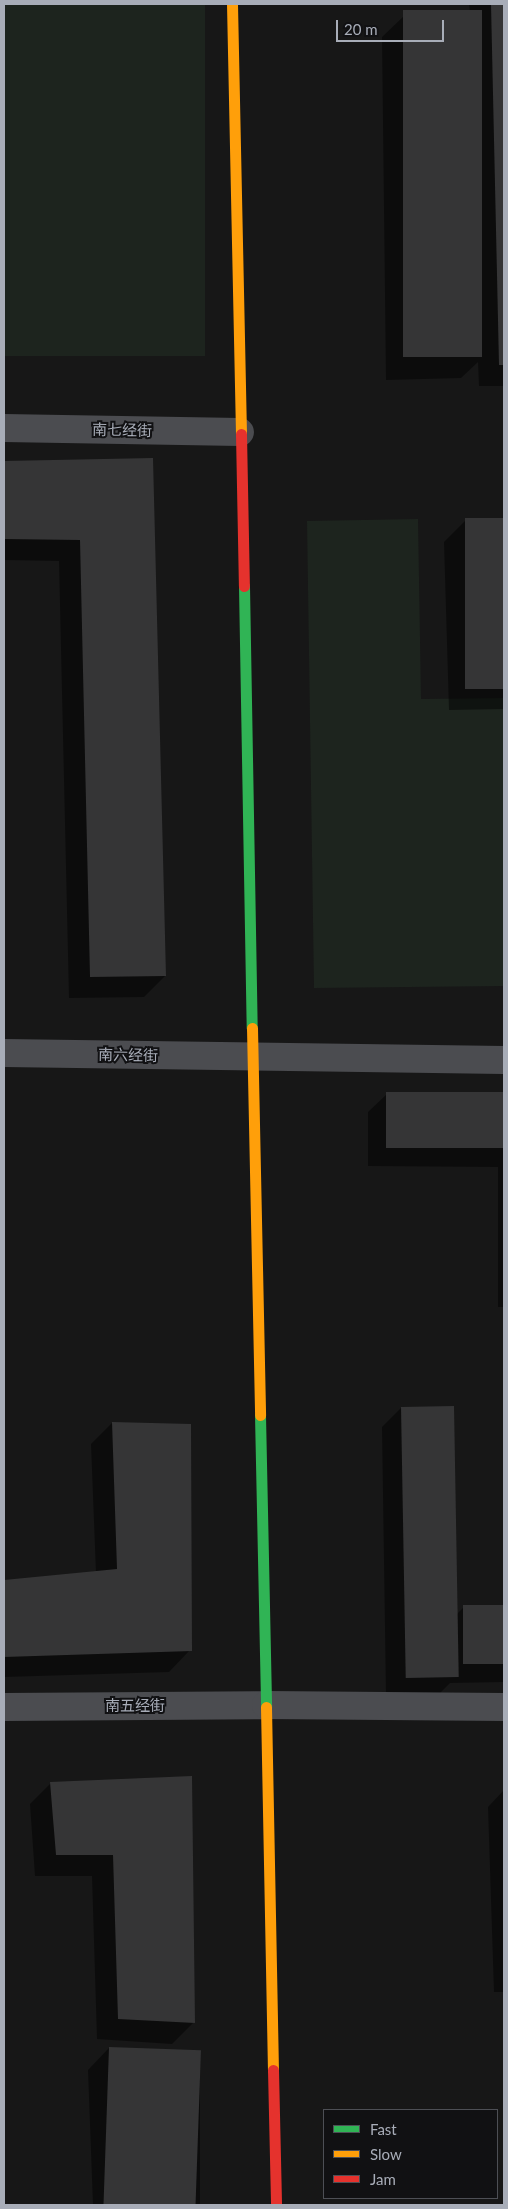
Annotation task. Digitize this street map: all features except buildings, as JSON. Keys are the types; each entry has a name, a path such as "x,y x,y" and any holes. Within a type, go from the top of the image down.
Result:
{"street":[{"path":"232,4 276,2205"},
{"name":"南七经街","path":"4,428 240,432"},
{"name":"南六经街","path":"4,1053 504,1060"},
{"name":"南五经街","path":"4,1707 266,1705 504,1707"}],"shaded area":[{"path":"4,4 205,4 205,356 4,356"},
{"path":"418,519 421,699 504,698 504,986 314,988 307,521"}],"traffic: fast":[{"path":"244,586 252,1028"},
{"path":"260,1415 266,1707"}],"traffic: slow":[{"path":"232,4 241,434"},
{"path":"252,1028 260,1415"},
{"path":"266,1707 273,2070"}],"traffic: jam":[{"path":"241,434 244,586"},
{"path":"273,2070 276,2205"}]}
